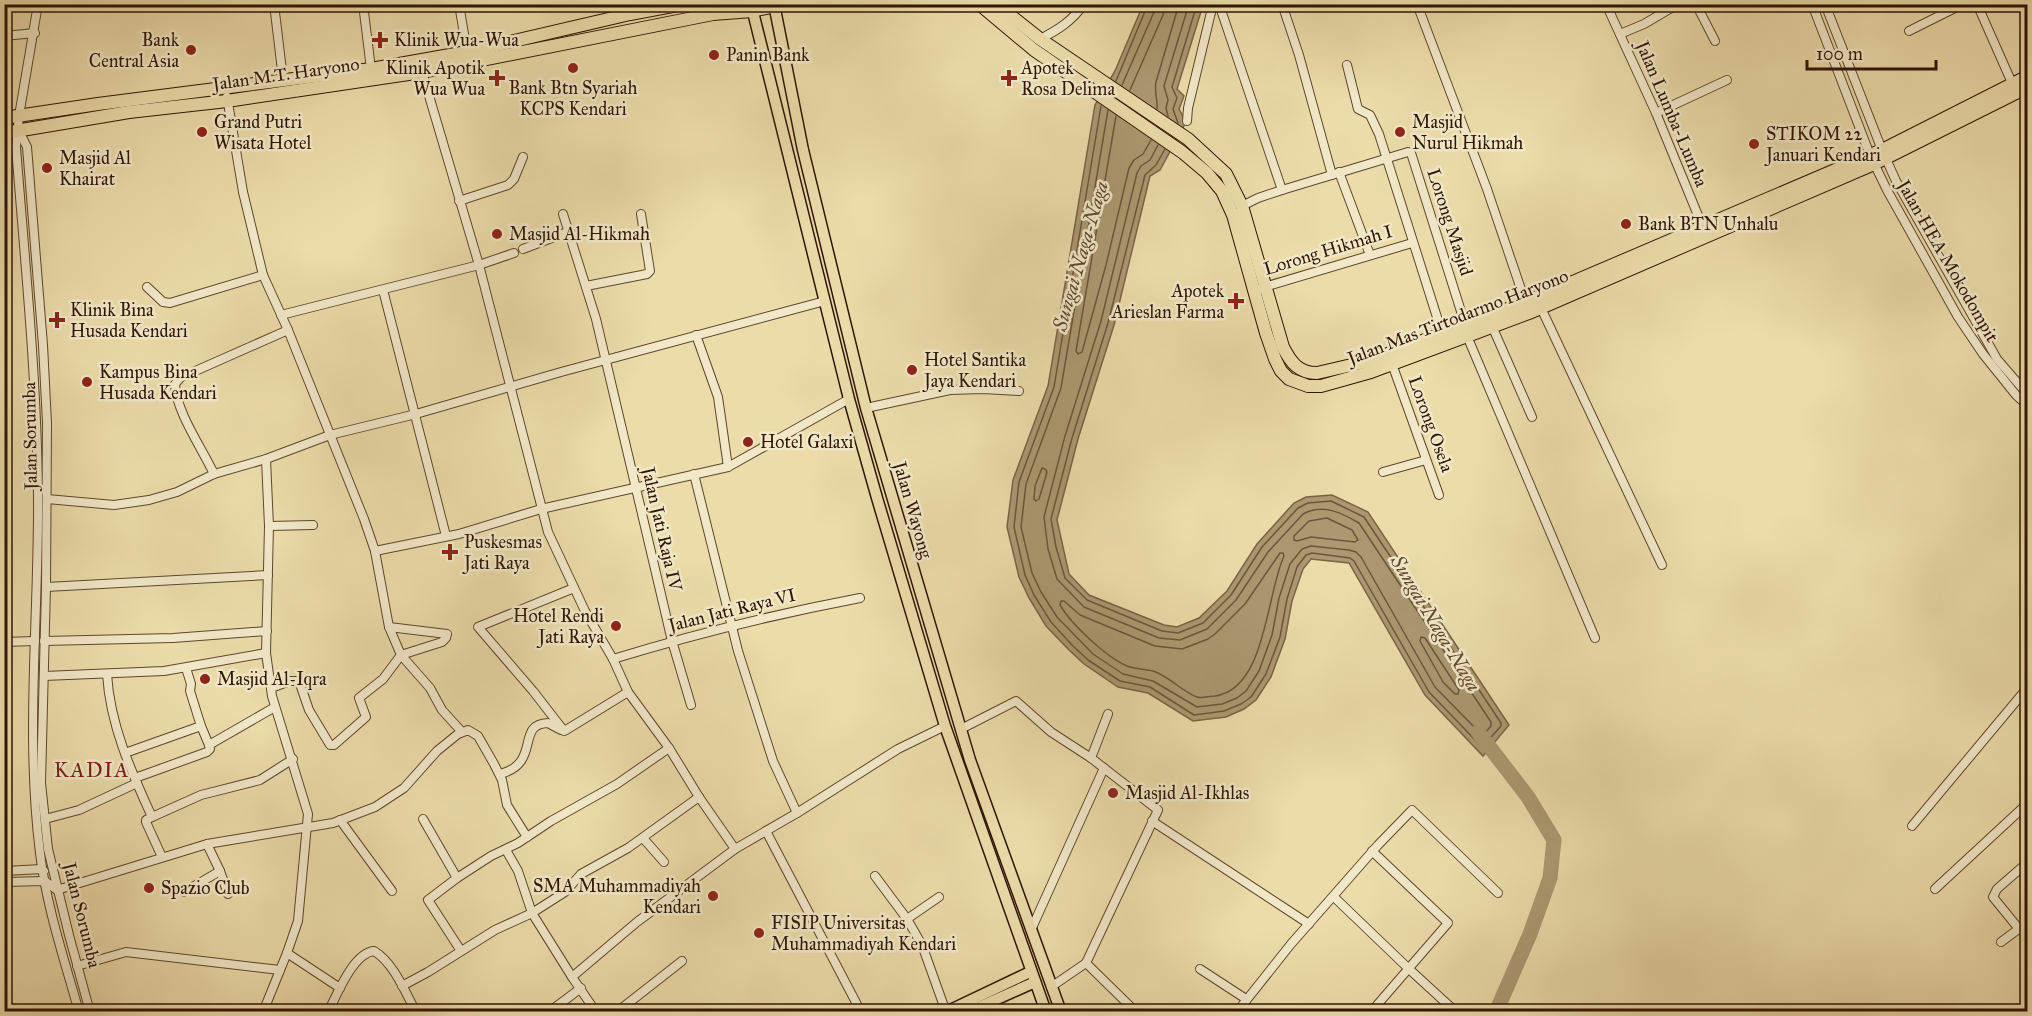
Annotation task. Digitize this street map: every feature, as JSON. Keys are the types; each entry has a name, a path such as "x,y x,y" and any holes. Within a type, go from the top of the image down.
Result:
{"highway":[{"name":"Jalan M.T. Haryono","path":"4,118 283,79 372,69 467,52 650,8 683,4"},
{"name":"Jalan Mas Tirtodarmo Haryono","path":"979,4 1034,50 1182,152 1207,173 1222,191 1233,215 1289,359 1299,369 1309,373 1369,361 1442,333 1492,326 1704,231 1878,157"},
{"path":"996,4 1040,39"},
{"name":"Jalan M.T. Haryono","path":"4,133 129,112 227,101 422,72 713,14 778,5"},
{"name":"Jalan Mas Tirtodarmo Haryono","path":"1040,39 1188,139 1226,174 1242,206 1275,359 1281,371 1297,383 1308,387 1321,386 1371,372 1466,330 1532,308"},
{"path":"1878,157 2028,76"},
{"path":"1878,157 2028,87"}],"main road":[{"name":"Jalan Wayong","path":"778,5 803,150 866,408 970,760 1060,1011"},
{"name":"Jalan Wayong","path":"752,8 849,399 945,726 1029,978 1046,1011"},
{"path":"946,1011 1029,978"},
{"path":"968,1011 1029,978"}],"street":[{"path":"19,131 19,116 35,33 38,4"},
{"path":"274,4 283,79"},
{"path":"363,4 372,69"},
{"path":"459,4 467,52"},
{"path":"1040,39 1060,29 1077,14 1084,4"},
{"path":"1187,121 1188,108 1213,4"},
{"path":"1219,4 1282,190"},
{"path":"1282,4 1336,173 1370,255"},
{"path":"1417,4 1532,308 1662,564"},
{"name":"Jalan Lumba-Lumba","path":"1606,4 1656,113 1704,231"},
{"path":"1620,34 1678,4"},
{"path":"1696,4 1715,41"},
{"path":"1812,4 1878,157"},
{"path":"1825,4 1878,157"},
{"path":"1909,31 1963,4"},
{"path":"1977,4 2012,83"},
{"path":"4,36 35,33"},
{"path":"1347,65 1358,109 1370,115 1387,157 1442,333"},
{"path":"422,72 479,265 552,541 628,692 669,748 735,849"},
{"path":"1656,113 1727,80"},
{"path":"225,87 243,192 263,275 288,330 375,551 389,627 401,655 430,688 442,710 462,732"},
{"name":"Jalan Sorumba","path":"19,131 27,147 44,345 47,423 47,499 42,548 33,776 42,869 79,1011"},
{"name":"Jalan Sorumba","path":"19,131 16,147 33,355 42,548 46,586 39,641 44,676 40,752 41,783 48,849 60,886 77,966 90,1011"},
{"name":"Lorong Masjid","path":"1387,157 1404,152 1411,153 1466,330"},
{"path":"459,201 508,185 514,179 523,156"},
{"path":"1242,206 1258,198 1387,157"},
{"name":"Jalan HEA Mokodompit","path":"1878,157 1896,181 1997,359 2028,395"},
{"name":"Jalan HEA Mokodompit","path":"1878,157 1971,336 2016,395 2028,406"},
{"name":"Jalan Jati Raja IV","path":"564,214 586,286 672,641 691,705"},
{"path":"586,286 647,274 650,271 641,214"},
{"path":"281,315 479,265 570,231"},
{"name":"Lorong Hikmah I","path":"1260,288 1412,243"},
{"path":"147,287 163,302 170,303 263,275"},
{"path":"383,290 446,536"},
{"path":"47,499 114,505 134,503 177,492 214,474 266,459 330,435 416,414 696,335 825,302"},
{"path":"1492,326 1532,417"},
{"path":"214,474 187,421 174,386 176,381 288,330"},
{"path":"1466,330 1595,638"},
{"path":"1971,336 1980,330"},
{"path":"696,335 718,397 728,467"},
{"name":"Lorong Osela","path":"1392,364 1439,495"},
{"path":"866,408 950,390 1019,391"},
{"path":"375,551 446,536 542,509 728,467 849,399"},
{"path":"263,1011 298,921 307,826 306,804 275,707 266,653 269,526 266,459"},
{"path":"1383,472 1426,460"},
{"path":"694,474 732,627 773,761 797,813"},
{"path":"269,526 313,525"},
{"path":"46,586 268,575"},
{"path":"564,731 478,627 574,588"},
{"name":"Jalan Jati Raya VI","path":"613,660 672,641 771,616 860,598"},
{"path":"271,688 290,681 299,681 309,710 332,746 366,717 359,698 383,679 401,655 442,642 447,634 389,627"},
{"path":"4,642 193,637 267,631"},
{"path":"44,676 186,668 266,653"},
{"path":"45,819 79,810 136,781 210,749 190,691 191,684 186,668"},
{"path":"107,674 111,706 125,753 152,817"},
{"path":"1912,826 2028,687"},
{"path":"564,731 628,692"},
{"path":"961,729 1016,701 1051,732 1091,758 1158,810 1086,963 1051,987"},
{"path":"209,745 275,707"},
{"path":"1091,758 1108,714"},
{"path":"500,774 512,770 521,763 531,732 537,725 548,723 564,731"},
{"path":"125,753 201,726"},
{"path":"572,978 637,922 735,849 898,749 945,726"},
{"path":"4,882 45,881 60,886 207,844 340,820 375,807 404,789 437,751 468,730 478,736 500,774 507,805 527,837"},
{"path":"461,951 428,900 491,856 506,850 550,821 617,784 669,748"},
{"path":"162,856 146,819 201,795 260,780 293,759"},
{"path":"1031,930 1104,768"},
{"path":"402,986 495,930 532,913 565,892 581,874 643,838 699,797"},
{"path":"1935,889 2028,803"},
{"path":"1237,1011 1372,851 1413,810 1498,893"},
{"path":"423,819 457,878"},
{"path":"340,820 392,891"},
{"path":"1152,821 1309,924"},
{"path":"765,831 861,1011"},
{"path":"643,838 664,862"},
{"path":"207,844 228,894"},
{"path":"506,850 518,871 532,913 572,978 596,1011"},
{"path":"1371,1011 1448,923 1372,851"},
{"path":"2019,929 1993,897 1997,889 2028,862"},
{"path":"4,871 42,869 60,886"},
{"path":"184,892 220,871"},
{"path":"875,876 907,920 928,960 946,1011"},
{"path":"907,920 939,897"},
{"path":"1334,897 1456,1011"},
{"path":"2001,942 2028,922"},
{"path":"328,1011 352,968 366,953 374,951 385,961 416,1011"},
{"path":"77,966 126,952 280,970"},
{"path":"287,953 340,988"},
{"path":"618,1011 682,960"},
{"path":"1086,963 1136,1011"},
{"path":"1200,969 1246,999"},
{"path":"549,1011 581,988"}],"water":[{"path":"1143,5 1203,5 1177,89 1184,96 1179,109 1186,122 1160,170 1150,176 1114,325 1078,439 1057,520 1069,574 1089,595 1164,625 1177,627 1199,618 1227,591 1257,544 1294,503 1306,497 1332,495 1368,512 1509,725 1483,756 1425,695 1349,563 1311,559 1303,569 1292,601 1285,639 1271,677 1256,700 1244,709 1226,717 1193,721 1148,693 1118,687 1084,664 1046,626 1019,577 1007,527 1013,480 1048,386 1095,105 1115,71"}],"waterway":[{"name":"Sungai Naga-Naga","path":"1478,732 1528,797 1554,840 1550,878 1530,934 1496,1012"},
{"path":"4,1002 9,1012"}],"place":[{"name":"Klinik Wua-Wua","path":"380,40"},
{"name":"Bank Central Asia","path":"191,50"},
{"name":"Panin Bank","path":"714,55"},
{"name":"Bank Btn Syariah KCPS Kendari","path":"573,68"},
{"name":"Klinik Apotik Wua Wua","path":"497,78"},
{"name":"Apotek Rosa Delima","path":"1009,78"},
{"name":"Grand Putri Wisata Hotel","path":"202,132"},
{"name":"Masjid Nurul Hikmah","path":"1400,132"},
{"name":"STIKOM 22 Januari Kendari","path":"1754,144"},
{"name":"Masjid Al Khairat","path":"47,168"},
{"name":"Bank BTN Unhalu","path":"1626,224"},
{"name":"Masjid Al-Hikmah","path":"497,234"},
{"name":"Apotek Arieslan Farma","path":"1236,301"},
{"name":"Klinik Bina Husada Kendari","path":"57,320"},
{"name":"Hotel Santika Jaya Kendari","path":"912,370"},
{"name":"Kampus Bina Husada Kendari","path":"87,382"},
{"name":"Hotel Galaxi","path":"748,442"},
{"name":"Puskesmas Jati Raya","path":"450,552"},
{"name":"Hotel Rendi Jati Raya","path":"616,626"},
{"name":"Masjid Al-Iqra","path":"205,679"},
{"name":"Masjid Al-Ikhlas","path":"1113,793"},
{"name":"Spazio Club","path":"149,888"},
{"name":"SMA Muhammadiyah Kendari","path":"713,896"},
{"name":"FISIP Universitas Muhammadiyah Kendari","path":"759,933"}],"district":[{"name":"KADIA","path":"92,770"}]}
